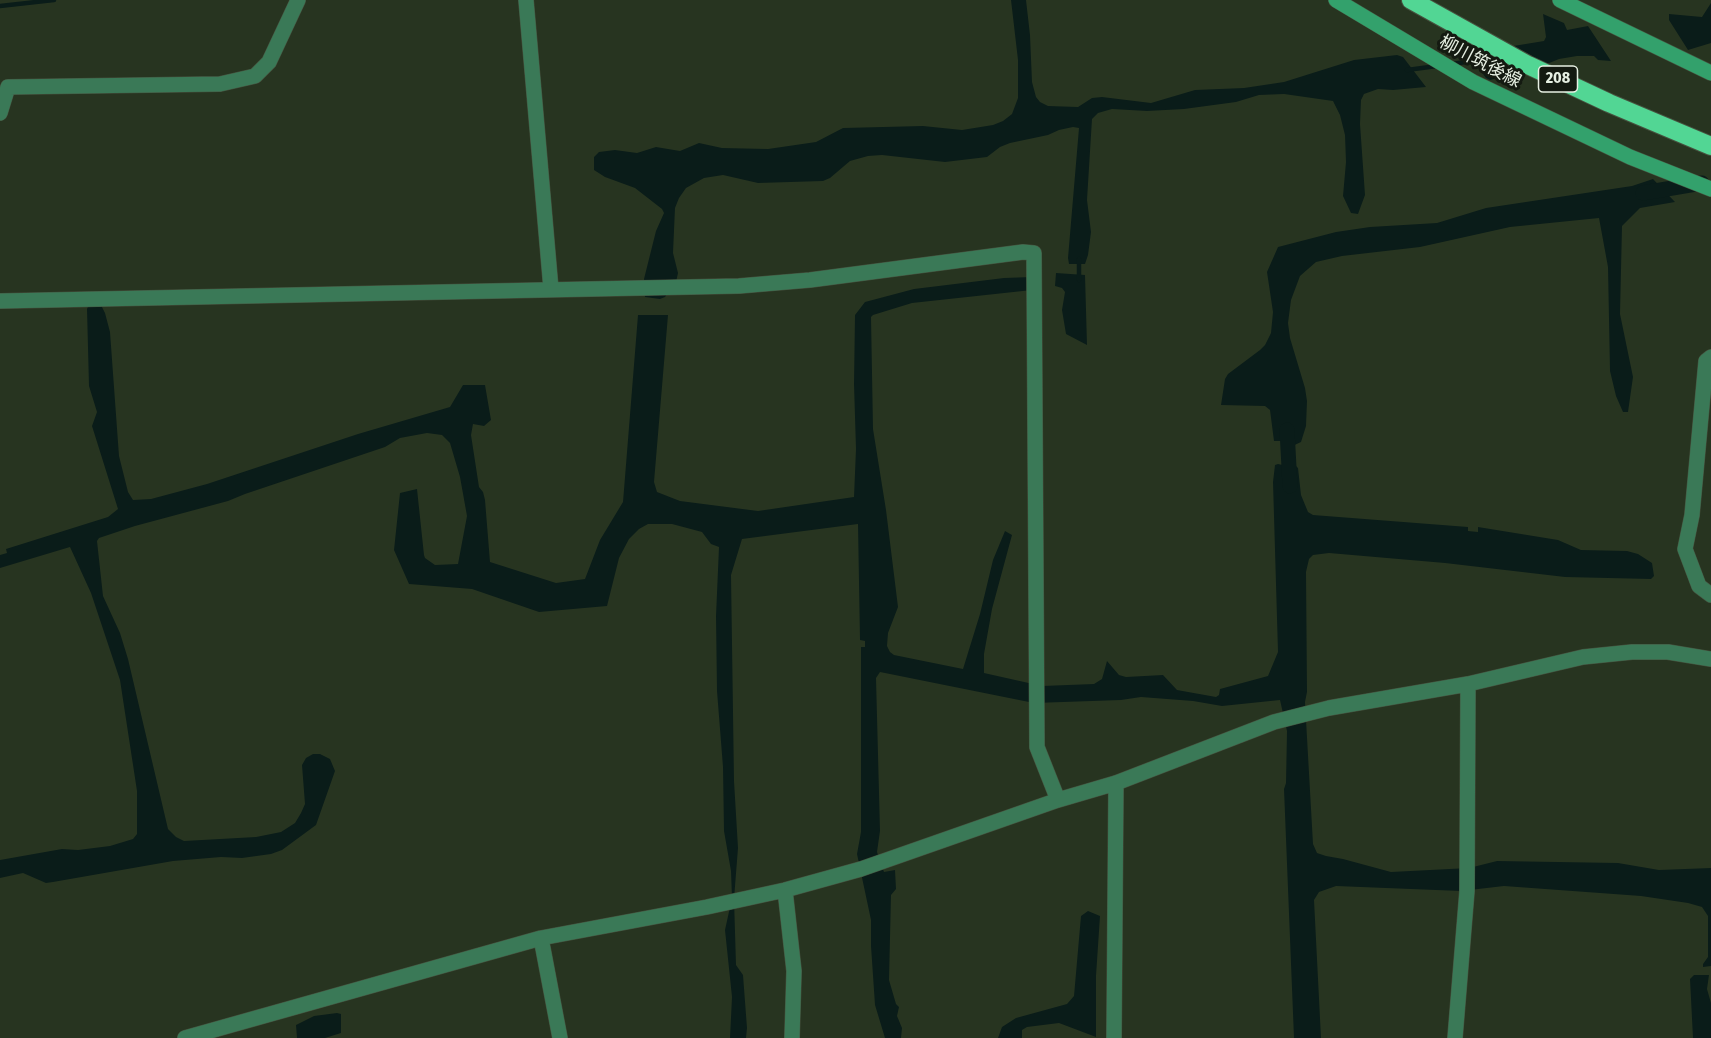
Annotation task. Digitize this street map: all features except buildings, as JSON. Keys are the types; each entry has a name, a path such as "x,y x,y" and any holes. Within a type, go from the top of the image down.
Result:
{"highway":[{"name":"208","path":"1411,0 1528,65 1609,103 1711,146"},
{"name":"208","path":"1427,0 1533,58 1603,92 1711,136"}],"main road":[{"name":"柳川筑後線","path":"1336,0 1473,82 1620,152 1711,189"},
{"path":"1560,0 1711,74"}],"street":[{"path":"0,113 8,87 220,84 255,76 269,62 298,0"},
{"path":"526,0 551,289"},
{"path":"0,302 101,298 524,292 551,289 739,286 810,280 1023,252 1034,253 1038,747 1058,800"},
{"path":"1711,357 1706,361 1692,515 1685,549 1699,586 1711,595"},
{"path":"185,1038 214,1034 541,938 707,907 785,890 861,869 1058,800 1116,783 1274,722 1329,708 1468,684 1583,657 1632,652 1668,652 1711,659"},
{"path":"1455,1038 1467,891 1468,684"},
{"path":"1114,1038 1116,783"},
{"path":"785,890 794,971 792,1038"},
{"path":"541,938 560,1038"}],"water":[{"path":"1011,0 1026,0 1032,82 1036,97 1048,106 1078,107 1092,98 1102,97 1151,103 1195,90 1244,88 1284,82 1354,60 1397,55 1403,57 1426,87 1378,89 1364,94 1361,100 1360,124 1365,195 1358,214 1351,213 1343,196 1346,162 1345,135 1340,115 1333,101 1284,94 1259,95 1236,102 1184,109 1147,111 1112,109 1098,113 1092,119 1087,200 1091,232 1085,264 1069,264 1068,258 1079,128 1073,127 1010,143 987,157 945,162 882,155 868,156 850,161 823,181 758,183 723,175 704,178 686,188 675,208 673,253 678,273 676,282 665,297 660,299 645,297 644,279 656,231 664,213 635,188 605,177 594,170 594,157 599,152 615,150 637,153 656,147 680,151 699,143 722,148 768,149 816,142 843,128 923,126 962,130 993,125 1012,114 1018,98 1018,60"},
{"path":"1711,3 1711,43 1688,50 1669,20 1669,14 1702,17"},
{"path":"1543,14 1564,23 1567,30 1588,26 1611,61 1598,60 1594,56 1577,56 1559,59 1542,66 1515,68 1501,77 1490,80 1486,78 1461,44 1495,49 1544,41 1546,37"},
{"path":"1653,179 1675,202 1640,208 1622,226 1620,314 1633,377 1628,412 1623,412 1616,396 1610,371 1608,267 1599,218 1510,227 1420,247 1342,256 1316,262 1300,276 1291,300 1288,323 1307,401 1306,426 1301,442 1286,449 1281,441 1274,441 1270,410 1265,406 1221,405 1225,379 1228,374 1260,350 1271,333 1273,312 1267,272 1278,247 1336,232 1370,227 1437,223 1486,208 1632,186"},
{"path":"1056,273 1085,275 1087,345 1066,334 1062,310 1065,292 1062,288 1055,286"},
{"path":"1032,277 1032,290 912,303 871,317 873,429 898,607 888,633 887,646 890,652 894,655 963,669 993,560 1005,531 1012,535 992,609 984,654 984,673 1042,686 1094,684 1102,679 1107,661 1119,675 1126,677 1163,675 1177,690 1216,697 1220,689 1268,676 1278,652 1273,482 1275,465 1278,464 1295,465 1298,468 1301,495 1308,512 1313,515 1468,527 1468,531 1478,532 1478,527 1558,540 1581,550 1627,551 1638,554 1652,563 1654,576 1651,579 1565,577 1445,563 1329,553 1313,555 1309,559 1306,572 1307,692 1305,702 1313,844 1317,853 1391,872 1469,868 1497,861 1618,863 1659,870 1711,868 1711,966 1703,967 1708,957 1708,916 1702,907 1688,903 1641,896 1504,886 1461,891 1336,886 1319,892 1314,900 1321,1038 1294,1038 1284,789 1287,731 1280,700 1222,706 1141,697 1121,700 1034,703 880,672 876,678 880,831 877,852 884,872 895,870 896,889 891,895 889,980 899,1007 897,1016 902,1028 901,1038 885,1038 875,1005 871,920 857,854 861,832 861,647 865,647 865,641 860,640 858,524 742,539 731,575 734,781 738,848 734,899 736,965 743,975 747,1028 746,1038 730,1038 732,997 725,930 732,898 731,871 724,831 723,767 717,691 716,616 719,547 711,544 702,532 672,524 648,524 629,539 619,558 607,606 539,612 472,589 409,584 394,550 400,493 417,489 424,555 435,565 458,564 467,516 460,477 450,443 442,435 427,433 400,438 385,447 228,501 135,526 99,538 97,541 103,596 120,633 128,659 168,829 184,841 256,837 281,832 295,823 305,804 302,765 306,758 313,754 320,754 330,759 335,771 316,825 282,850 271,854 242,858 221,857 173,861 46,883 23,873 0,878 0,860 62,849 78,850 110,846 133,839 137,834 137,791 120,680 91,593 70,547 0,568 0,555 7,553 6,549 108,517 118,509 92,426 97,412 89,386 87,309 91,299 103,298 102,307 110,332 119,456 128,492 133,500 151,499 207,484 358,434 450,407 463,385 485,385 491,420 484,426 473,424 471,435 479,487 485,500 490,562 556,583 585,579 600,540 623,502 638,315 668,315 654,482 657,492 680,501 758,511 854,497 855,315 865,302 914,289 1004,278"},
{"path":"1088,911 1100,916 1096,976 1096,1037 1059,1023 1027,1027 1022,1030 1022,1038 998,1038 1002,1027 1016,1018 1067,1004 1074,996 1081,916"},
{"path":"1694,975 1709,975 1707,989 1711,1003 1711,1038 1693,1038 1690,979"},
{"path":"341,1014 341,1033 325,1038 297,1038 296,1025 314,1016"}],"waterway":[{"path":"0,6 54,0"},
{"path":"1452,64 1479,60"},
{"path":"1407,70 1437,66"},
{"path":"1643,193 1702,183"},
{"path":"1079,259 1079,280"},
{"path":"1287,430 1290,486"}]}
